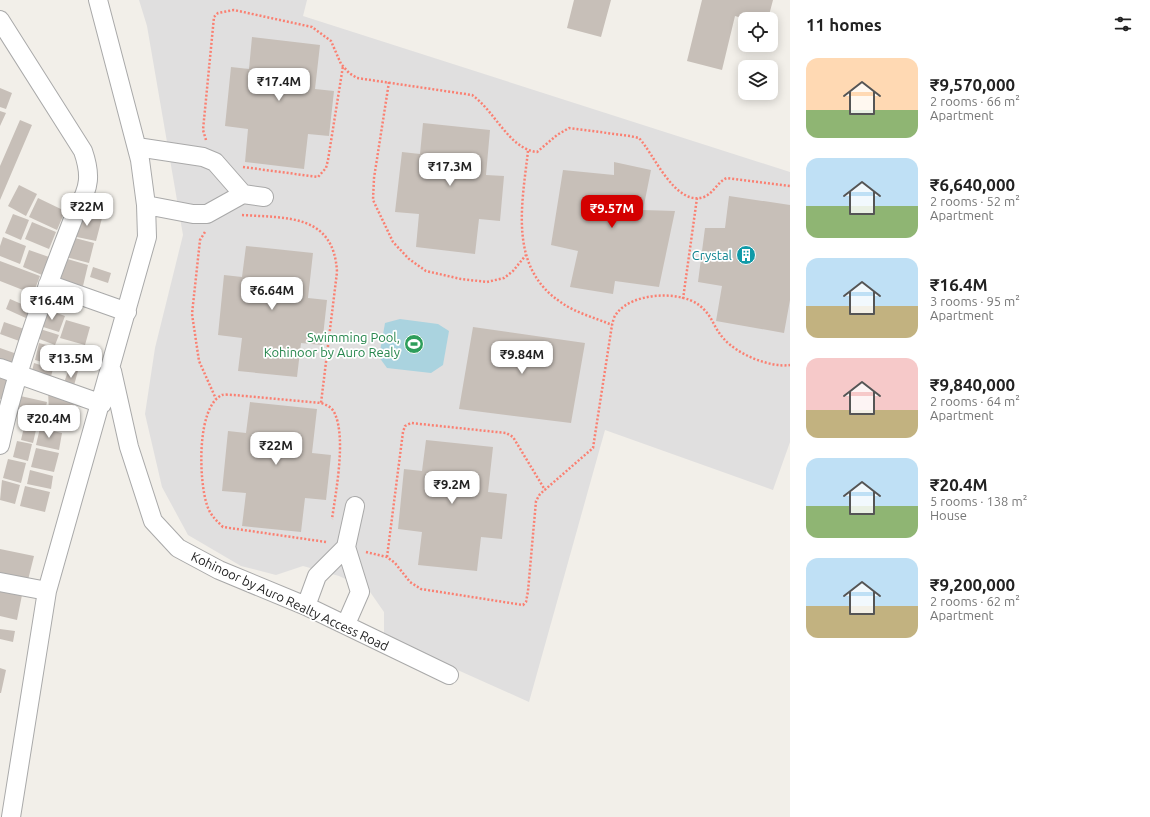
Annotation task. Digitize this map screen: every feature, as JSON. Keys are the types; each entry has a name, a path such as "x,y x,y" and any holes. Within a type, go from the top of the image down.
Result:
{"street":[{"path":"11,817 8,786 47,591 102,404 147,237 146,205 137,147 98,0"},
{"path":"0,20 84,151 89,175 88,185 48,284 17,374 0,445"},
{"path":"137,147 203,157 215,162 243,194"},
{"path":"146,205 193,214 208,214 243,194 264,197"},
{"path":"48,284 127,312"},
{"path":"0,368 102,404"},
{"name":"Kohinoor by Auro Realty Access Road","path":"111,368 129,447 153,521 178,548 219,570 346,624 449,675"},
{"path":"346,624 360,592 346,548 355,506"},
{"path":"306,606 317,576 346,548"},
{"path":"0,582 47,591"}],"path":[{"path":"210,146 206,140 203,130 212,27 214,17 218,13 234,10 312,27 331,41 343,66 348,73 357,78 472,95 483,103 516,144 528,151 537,152 560,133 569,128 639,138 675,188 682,193 698,198 710,194 723,179 727,178 790,186"},
{"path":"239,166 318,177 322,173 328,160 343,66"},
{"path":"389,82 374,178 373,200 393,242 409,259 426,270 461,279 487,282 504,278 513,271 526,255"},
{"path":"528,151 522,217 522,235 526,255 533,273 562,303 612,325"},
{"path":"683,299 698,198"},
{"path":"240,215 306,221 321,232 331,244 336,257 337,272 321,403"},
{"path":"206,231 200,240 192,314 199,360 216,399"},
{"path":"332,521 338,469 339,428 335,412 327,404 321,403 223,394 216,399 210,408 206,419 201,458 203,487 207,505 213,518 223,527 330,543 387,557 410,582 421,590 523,605 526,602 528,591 536,501 545,490 593,448 612,325 616,314 638,299 656,295 683,299 697,304 710,315 718,331 732,346 750,357 766,362 790,365"},
{"path":"387,557 403,432 405,426 411,423 506,433 513,437 545,490"}],"shaded area":[{"path":"139,0 307,0 303,16 790,172 790,442 773,490 605,430 529,702 384,637 384,612 368,589 339,576 303,566 276,575 241,566 188,535 162,487 145,414 155,348 183,235 147,26"}],"water":[{"name":"Swimming Pool, Kohinoor by Auro Realy","path":"400,319 438,324 449,331 443,365 431,373 387,368 379,357 385,323"}],"building":[{"path":"574,0 611,0 601,37 567,28"},
{"path":"702,0 773,0 770,12 738,12 738,17 735,16 722,70 687,61"},
{"path":"252,37 320,45 315,89 334,91 329,136 308,134 304,169 245,162 248,129 225,126 231,67 249,69"},
{"path":"0,88 12,93 6,109 0,107"},
{"path":"0,111 6,113 0,126"},
{"path":"20,120 32,125 0,200 0,166"},
{"path":"423,123 490,130 486,175 504,176 500,221 479,219 475,254 416,247 419,214 395,212 402,152 420,154"},
{"path":"614,162 651,170 643,210 675,211 659,287 615,281 613,294 570,287 578,251 551,245 563,170 614,175"},
{"path":"19,185 37,194 26,216 8,206"},
{"name":"Crystal","path":"729,196 790,205 790,300 784,333 716,321 722,286 698,282 705,228 725,228"},
{"path":"38,198 65,211 57,230 29,217"},
{"path":"78,212 102,218 96,241 72,236"},
{"path":"13,214 29,220 21,240 5,233"},
{"path":"32,222 56,232 49,249 25,239"},
{"path":"3,237 26,246 20,264 0,256 0,246"},
{"path":"71,237 94,243 89,263 66,257"},
{"path":"246,246 313,253 308,298 327,300 322,345 301,343 297,377 238,371 242,338 218,335 224,275 242,277"},
{"path":"29,250 49,257 42,275 23,267"},
{"path":"64,258 88,265 83,286 58,279"},
{"path":"0,261 40,276 33,294 0,281"},
{"path":"93,267 111,273 108,283 90,277"},
{"path":"10,299 33,309 28,319 6,309"},
{"path":"46,309 65,316 59,332 40,326"},
{"path":"66,320 90,327 85,345 60,338"},
{"path":"4,322 27,330 22,342 0,334"},
{"path":"473,327 585,343 571,423 459,409"},
{"path":"37,328 59,335 55,345 34,337"},
{"path":"39,343 58,348 53,365 35,360"},
{"path":"0,348 17,354 13,365 0,361"},
{"path":"66,354 82,358 79,368 64,363"},
{"path":"34,363 53,369 50,380 31,375"},
{"path":"69,368 78,371 73,389 63,386"},
{"path":"0,377 10,380 4,400 0,399"},
{"path":"48,389 75,398 71,420 49,415"},
{"path":"16,395 47,402 43,420 12,413"},
{"path":"250,402 317,409 312,453 331,455 326,500 305,498 301,532 242,526 246,493 222,491 228,431 246,433"},
{"path":"24,427 36,430 33,443 21,440"},
{"path":"40,428 62,433 59,450 36,445"},
{"path":"426,440 493,447 488,492 507,494 502,539 481,537 477,571 418,565 422,532 398,529 404,469 422,471"},
{"path":"17,441 32,444 28,461 13,457"},
{"path":"36,448 59,453 54,472 31,467"},
{"path":"8,459 26,463 21,483 3,478"},
{"path":"30,470 53,476 51,489 27,484"},
{"path":"2,480 20,485 15,504 0,500"},
{"path":"25,486 50,492 45,512 20,506"},
{"path":"0,549 34,556 28,580 0,574"},
{"path":"0,590 22,595 17,620 0,616"},
{"path":"0,629 15,631 13,642 0,639"},
{"path":"0,668 6,670 1,693 0,693"}],"place":[{"name":"Crystal","path":"746,255"},
{"name":"Swimming Pool, Kohinoor by Auro Realy","path":"414,344"}]}
